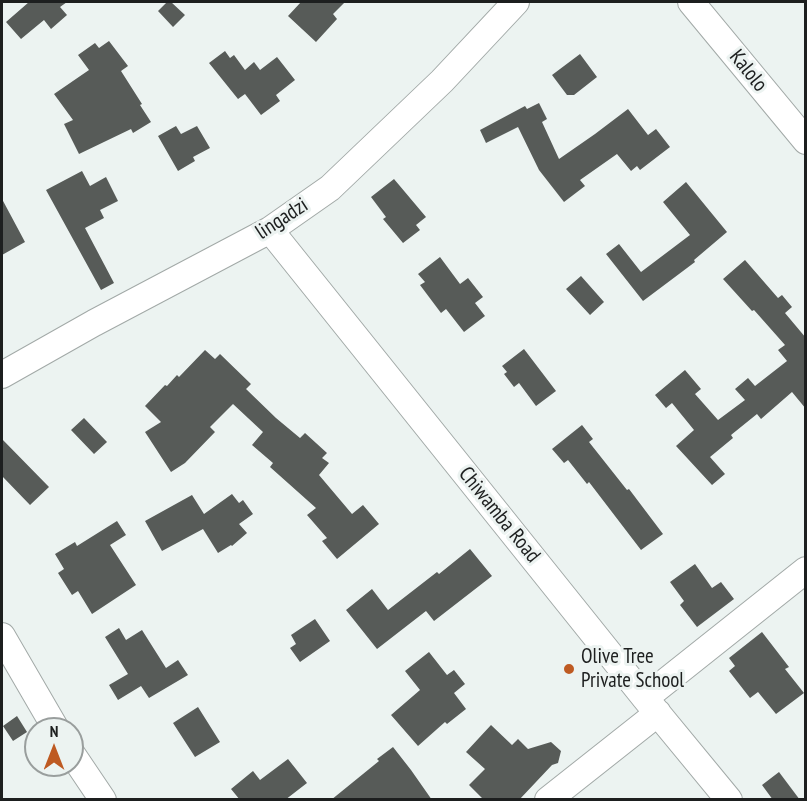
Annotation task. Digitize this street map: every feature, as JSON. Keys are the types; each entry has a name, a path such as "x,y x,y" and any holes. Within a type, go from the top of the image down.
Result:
{"street":[{"name":"lingadzi","path":"2,375 94,322 270,230 330,188 442,81 516,2"},
{"name":"Kalolo","path":"691,2 806,141"},
{"name":"Chiwamba Road","path":"270,230 729,800"},
{"path":"548,800 651,705 806,570"},
{"path":"2,636 49,717"},
{"path":"84,772 103,800"}],"building":[{"path":"29,2 67,2 60,7 67,15 51,29 44,20 21,39 6,22"},
{"path":"167,2 171,2 185,15 173,27 158,11"},
{"path":"301,2 345,2 333,14 337,19 316,42 288,16"},
{"path":"109,41 128,66 121,71 151,122 133,133 131,129 79,154 64,124 73,120 54,94 89,70 78,55 95,43 99,48"},
{"path":"225,51 230,58 234,55 245,70 254,62 260,70 277,57 295,80 276,95 280,101 261,115 245,94 238,99 209,63"},
{"path":"580,54 597,77 574,95 567,95 552,75"},
{"path":"539,103 547,119 542,122 559,159 628,109 648,135 656,129 670,147 640,170 637,166 631,171 617,154 580,180 585,186 564,202 539,170 518,127 486,143 480,130 525,106 527,109"},
{"path":"176,126 181,134 197,126 210,148 193,157 195,161 178,171 158,136"},
{"path":"82,171 90,186 106,177 118,201 100,210 104,218 85,228 114,283 101,290 46,190"},
{"path":"394,179 426,217 416,225 420,230 403,243 383,219 386,217 371,197"},
{"path":"686,182 727,232 694,260 695,262 643,301 606,254 619,244 641,272 690,235 663,202"},
{"path":"2,199 25,242 2,255"},
{"path":"440,257 460,284 468,278 483,297 475,303 485,316 464,332 446,309 441,313 420,285 425,282 418,274"},
{"path":"745,260 778,298 782,295 792,307 785,313 806,338 806,409 792,392 761,419 757,414 731,435 733,438 710,457 725,474 712,485 676,446 694,430 672,403 666,408 655,395 685,370 701,389 695,394 718,420 745,400 735,389 748,378 755,386 787,361 778,350 785,345 723,279"},
{"path":"581,276 604,302 590,315 566,289"},
{"path":"524,349 556,391 536,406 519,383 514,387 504,374 507,372 502,366"},
{"path":"205,350 215,359 220,354 251,384 246,389 276,418 300,438 305,433 327,453 322,458 329,463 319,475 352,514 363,505 379,524 337,559 322,541 327,538 307,515 316,508 270,467 273,463 252,445 263,432 233,404 210,427 215,432 185,463 171,472 145,432 161,422 145,406 165,385 167,386 177,375 179,377"},
{"path":"84,418 107,442 94,454 71,430"},
{"path":"582,425 593,439 589,442 663,534 641,550 589,482 587,484 568,460 564,463 552,449"},
{"path":"2,439 49,487 30,505 2,476"},
{"path":"232,494 239,503 243,500 253,514 239,524 247,533 232,546 218,553 203,529 162,551 145,521 192,495 204,514"},
{"path":"117,521 126,535 110,545 136,585 92,614 78,591 72,595 58,573 64,569 55,554 75,542 77,546"},
{"path":"470,549 492,576 434,621 426,611 377,649 346,610 372,589 388,610"},
{"path":"695,564 712,588 721,582 734,599 697,627 680,605 684,601 670,582"},
{"path":"315,619 330,641 300,662 290,648 296,644 291,635"},
{"path":"119,628 126,640 142,630 166,668 178,660 188,675 149,698 141,686 118,700 109,685 128,674 105,637"},
{"path":"762,632 789,667 785,669 804,693 776,714 758,692 750,698 729,671 735,666 729,658"},
{"path":"429,652 447,675 454,670 465,684 454,693 466,709 447,724 445,722 418,746 391,715 420,690 405,671"},
{"path":"198,707 220,742 195,757 173,723"},
{"path":"17,716 24,727 24,734 13,741 3,726"},
{"path":"491,725 512,745 518,739 528,749 551,742 561,751 558,763 552,765 519,800 484,800 469,785 485,769 466,752"},
{"path":"393,747 432,800 331,800 379,761 377,759"},
{"path":"288,759 307,783 285,800 240,800 231,789 253,771 260,780"},
{"path":"779,772 800,800 773,800 762,785"}],"place":[{"name":"Olive Tree Private School","path":"569,669"}]}
